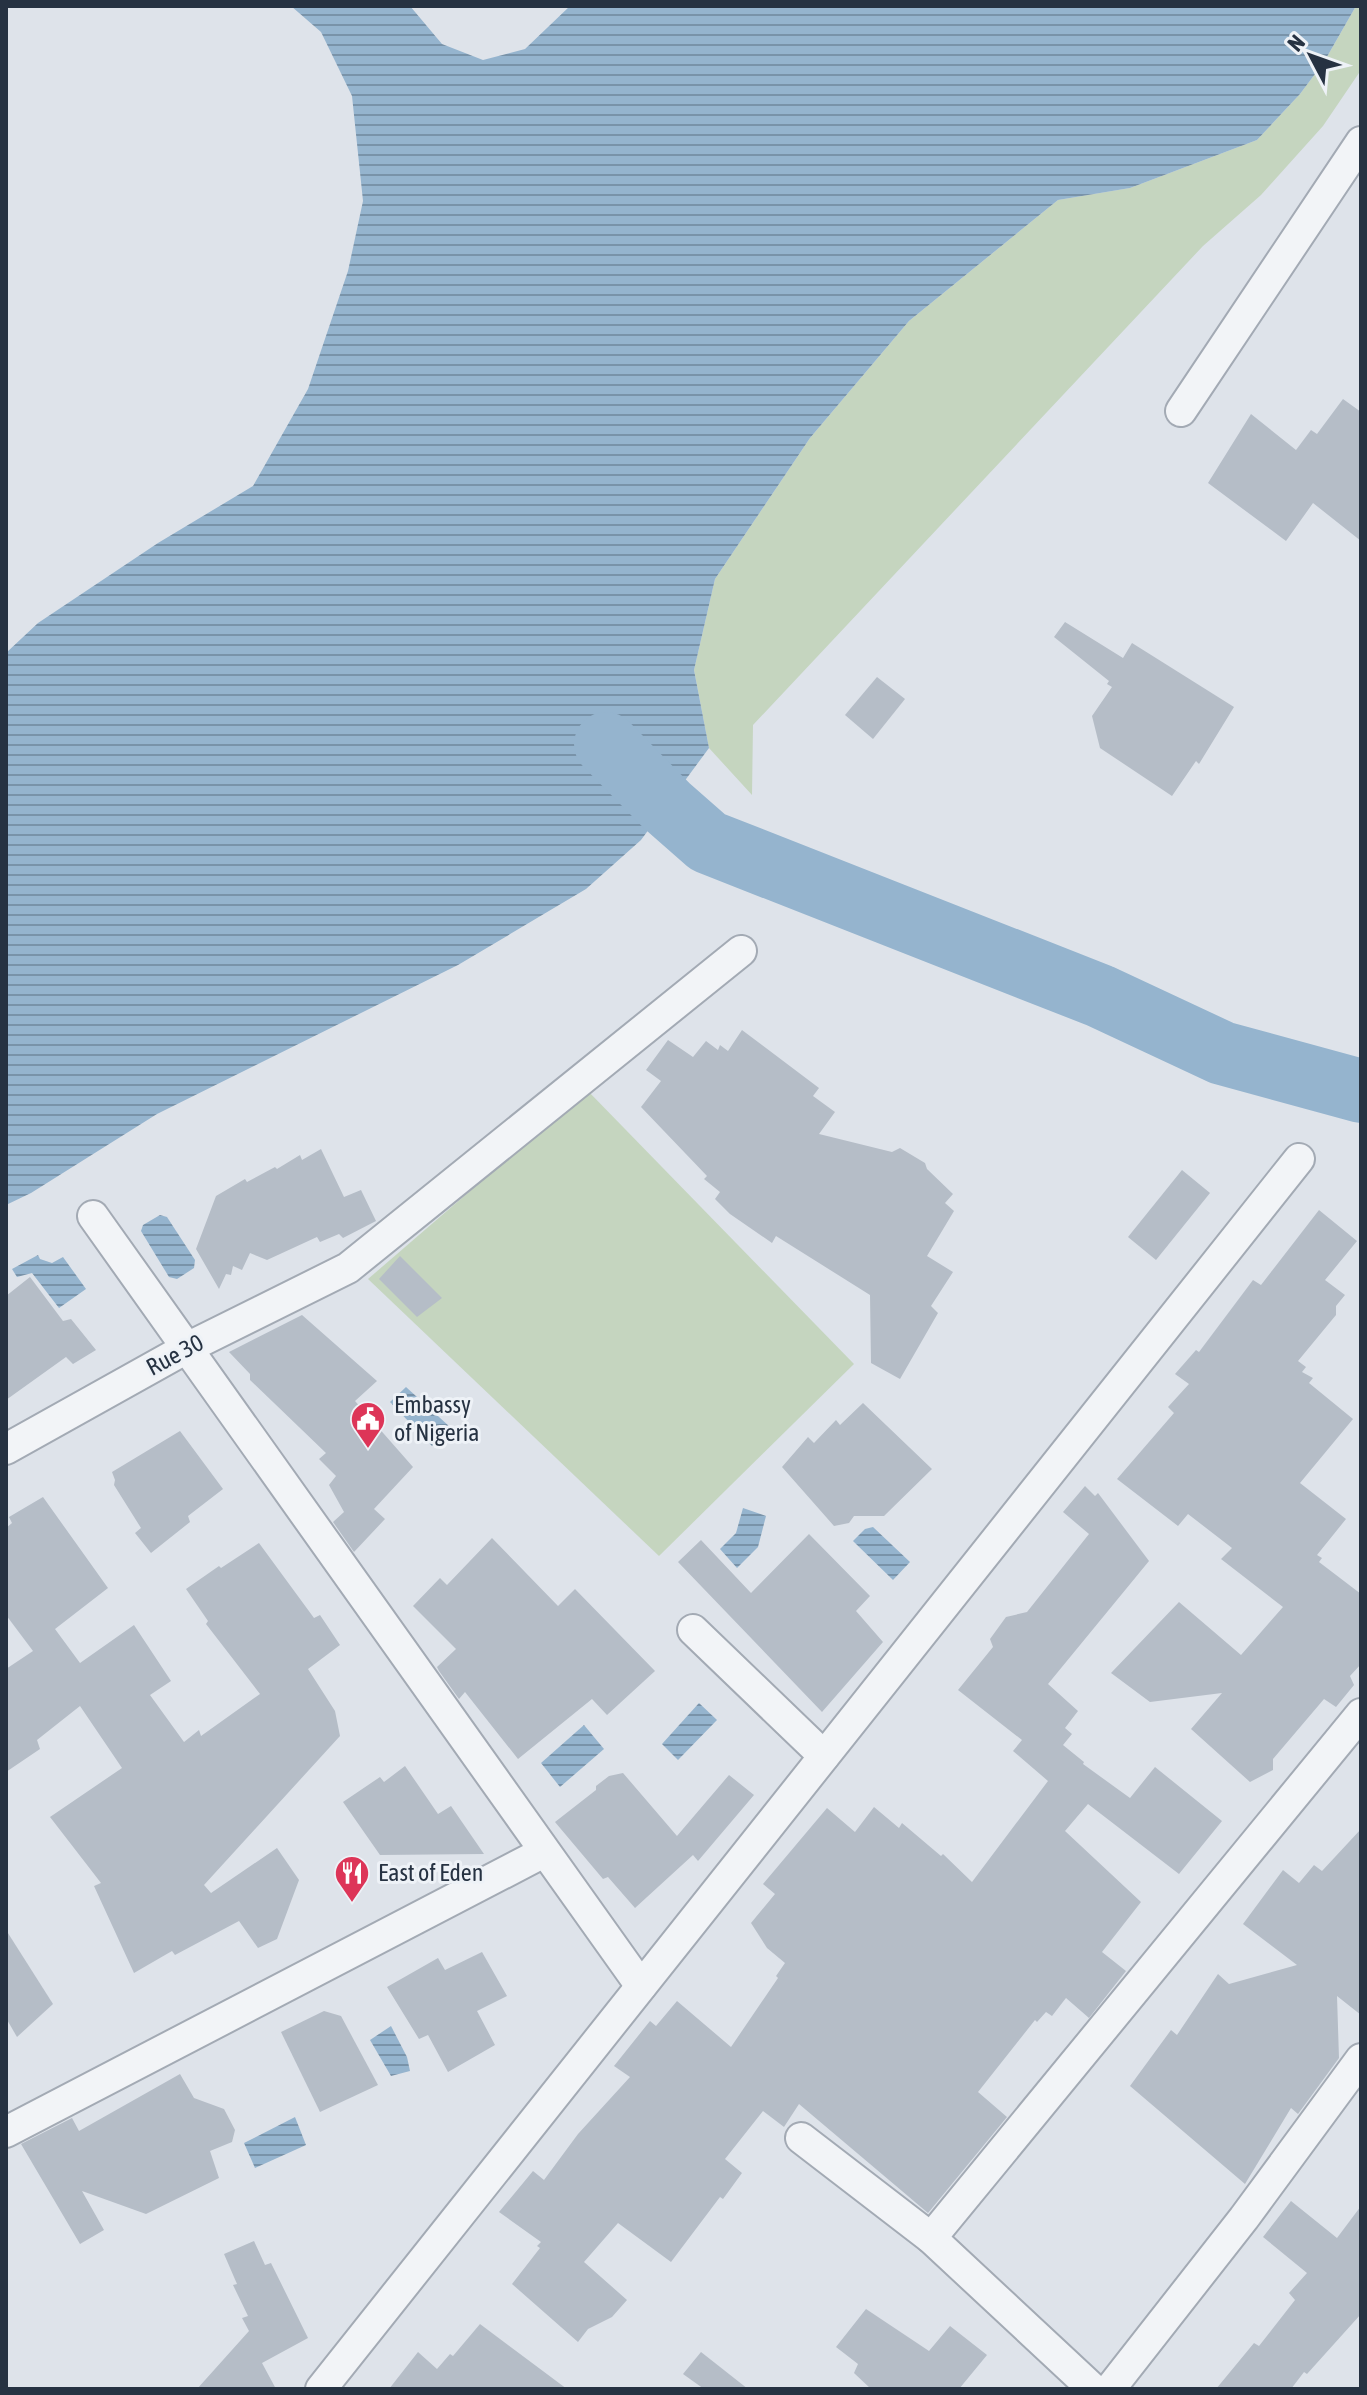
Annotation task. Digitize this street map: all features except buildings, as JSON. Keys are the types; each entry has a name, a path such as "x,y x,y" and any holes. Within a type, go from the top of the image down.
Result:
{"street":[{"path":"1181,411 1361,142"},
{"name":"Rue 30","path":"6,1449 187,1348 348,1268 741,951"},
{"path":"321,2389 1299,1159"},
{"path":"93,1216 641,1986"},
{"path":"693,1630 824,1756"},
{"path":"931,2238 1361,1714"},
{"path":"6,2132 544,1852"},
{"path":"1110,2389 1244,2218 1361,2059"},
{"path":"801,2138 931,2238 1093,2389"}],"green space":[{"path":"1356,6 1361,6 1361,70 1323,126 1261,195 1203,246 753,725 752,795 709,748 694,670 715,579 810,438 909,321 1058,200 1130,188 1257,140 1300,94 1324,62"},
{"path":"587,1090 854,1364 659,1556 368,1279"}],"water":[{"path":"291,6 410,6 442,44 483,60 525,49 570,6 1356,6 1324,62 1300,94 1257,140 1130,188 1058,200 909,321 810,438 715,579 694,670 709,748 641,840 586,889 458,965 157,1114 31,1193 6,1205 6,653 38,623 158,543 253,486 308,389 348,271 363,201 352,96 321,32"},
{"path":"160,1215 167,1217 195,1260 194,1268 177,1279 169,1277 141,1231 143,1225"},
{"path":"38,1255 40,1259 52,1263 63,1257 86,1289 59,1308 32,1273 17,1277 12,1269"},
{"path":"406,1387 450,1427 432,1446 390,1402"},
{"path":"743,1508 766,1516 758,1547 737,1568 720,1549 736,1533"},
{"path":"873,1527 910,1562 893,1580 853,1541 865,1529"},
{"path":"699,1703 717,1720 678,1760 662,1744"},
{"path":"584,1725 604,1749 560,1787 541,1763"},
{"path":"391,2026 407,2057 410,2071 391,2076 370,2040"},
{"path":"295,2117 306,2145 255,2168 244,2143"}],"waterway":[{"path":"606,744 667,806 708,842 1100,996 1222,1053 1361,1091"}],"place":[{"name":"Embassy of Nigeria","path":"368,1450"},
{"name":"East of Eden","path":"352,1904"}]}
